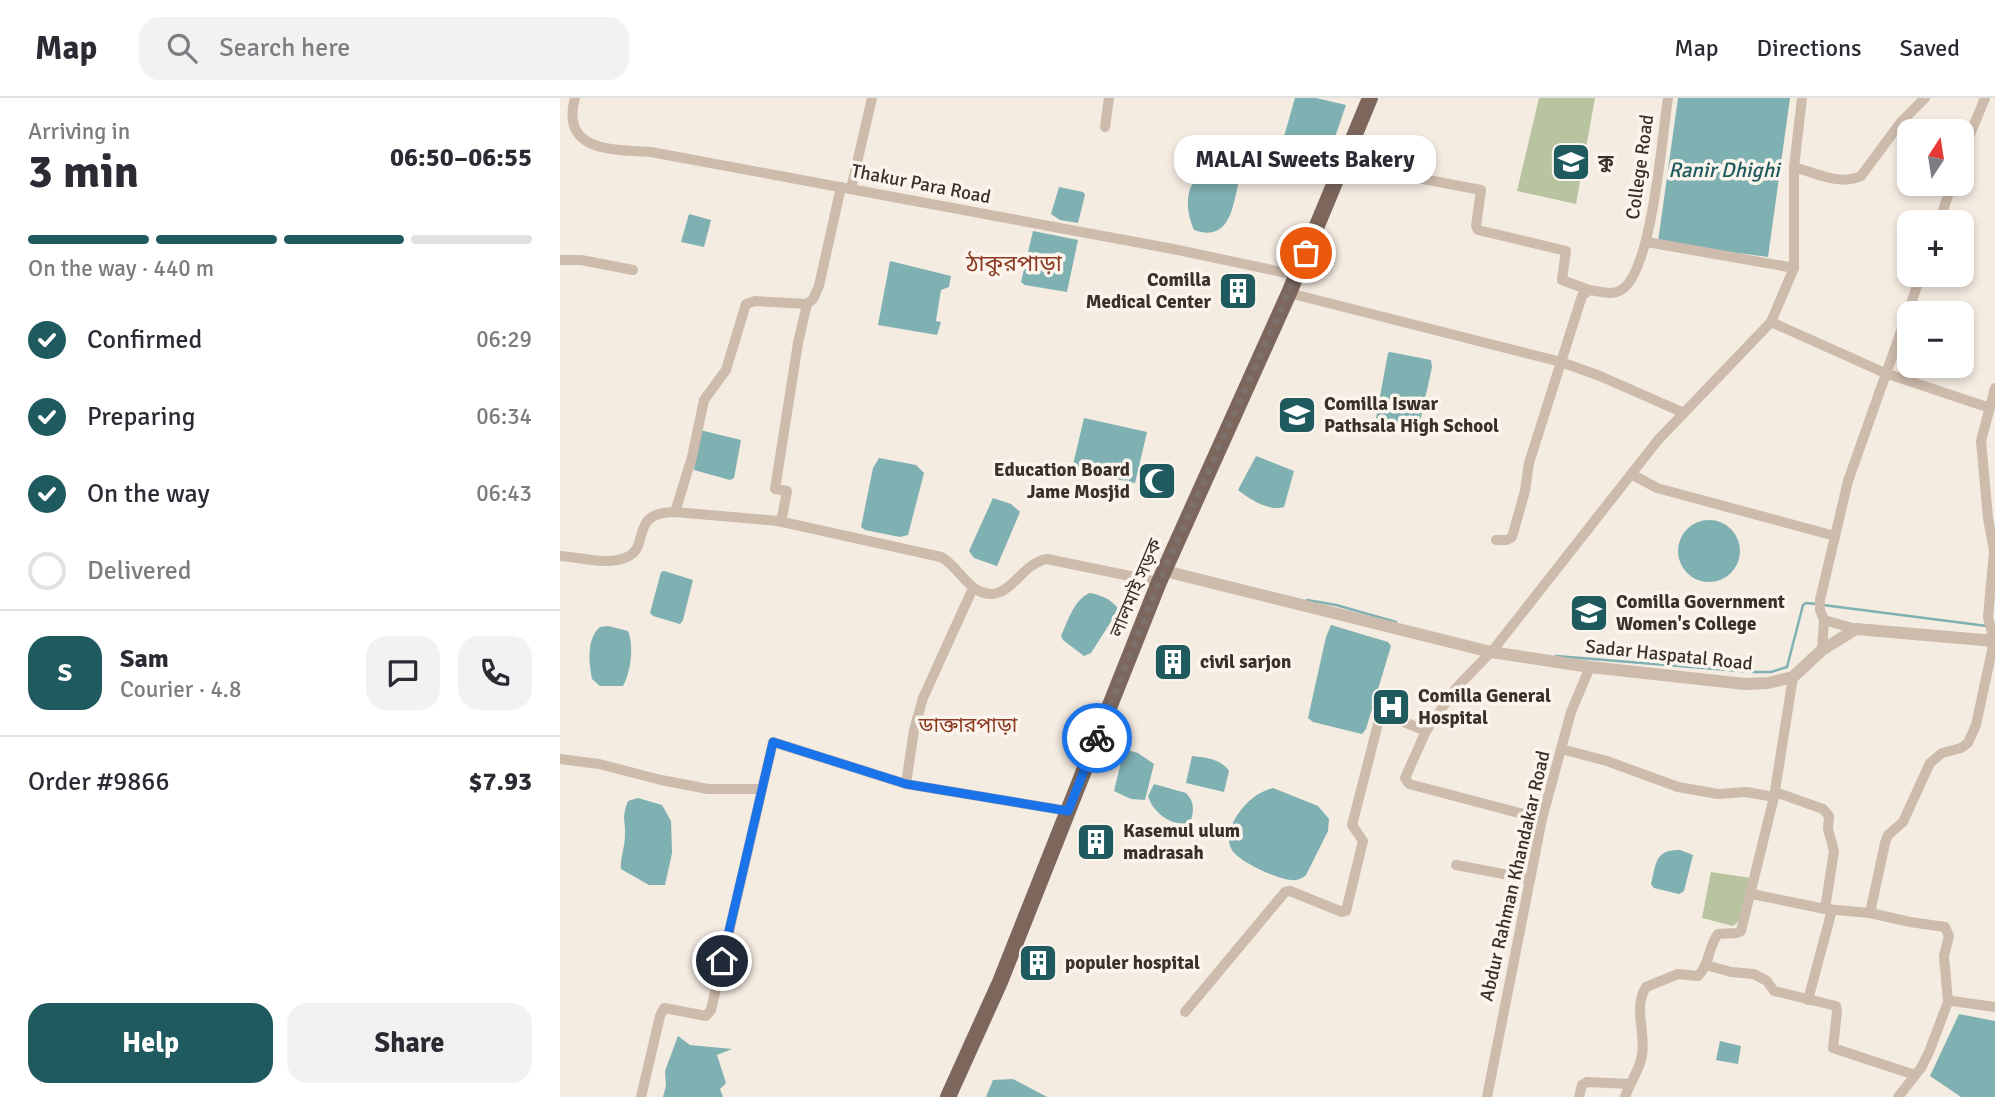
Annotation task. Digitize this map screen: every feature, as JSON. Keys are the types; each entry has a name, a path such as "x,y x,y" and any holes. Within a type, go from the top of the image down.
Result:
{"main road":[{"name":"লালমাই সড়ক","path":"948,1097 1000,982 1162,577 1289,293 1370,98"}],"street":[{"path":"566,109 575,98"},
{"path":"675,512 692,457 704,401 726,370 746,304 755,301 807,304 814,299 872,98"},
{"path":"1105,127 1109,98"},
{"name":"College Road","path":"1589,290 1612,294 1623,289 1636,271 1647,242 1668,98"},
{"path":"1542,819 1409,784 1405,778 1426,731 1456,688 1494,648 1658,439 1771,323 1794,268 1794,167 1802,98"},
{"path":"1794,167 1838,180 1853,180 1861,176 1901,122 1925,98"},
{"path":"1974,125 1985,98"},
{"name":"Thakur Para Road","path":"566,109 580,138 595,146 612,150 651,152 1173,249 1296,275"},
{"path":"1344,164 1481,190 1476,226 1478,230 1566,251 1562,280 1589,290 1582,296 1529,463 1525,491 1512,537 1496,540"},
{"path":"1647,242 1794,268"},
{"path":"560,260 581,260 634,270"},
{"path":"1822,650 1821,610 1848,481 1917,287"},
{"path":"1289,293 1561,362 1600,376 1684,414"},
{"path":"781,522 787,491 775,489 807,304"},
{"path":"1771,323 1885,373 1990,408"},
{"path":"1870,913 1888,835 1903,822 1930,763 1942,753 1961,748 1968,743 1976,725 1995,640 1988,617 1994,551 1986,505 1981,441 1995,388"},
{"path":"1631,474 1657,488 1835,536"},
{"path":"560,556 623,559 635,551 645,523 664,512 675,512 781,522 941,557 950,562 973,588 988,595 999,593 1031,565 1047,559 1162,577"},
{"name":"Sadar Haspatal Road","path":"1162,577 1590,667 1745,684 1769,683 1793,677"},
{"path":"906,784 914,730 923,698 973,588"},
{"path":"1821,610 1856,629 1995,640"},
{"path":"1625,1097 1638,1071 1643,1051 1641,998 1646,987 1678,974 1701,974 1714,937 1741,931 1774,795 1793,677 1822,650 1856,629"},
{"name":"Abdur Rahman Khandakar Road","path":"1487,1097 1542,819 1571,712 1590,667"},
{"path":"1185,1012 1285,892 1290,891 1342,912 1346,911 1363,841 1352,825 1380,716 1384,714 1426,731"},
{"path":"641,1097 664,1008 706,1016 711,1010 773,742 906,784 1068,811"},
{"path":"1561,749 1607,761 1678,787 1718,794 1746,792 1774,795 1823,809 1829,816 1828,829 1834,851 1828,910 1808,1000"},
{"path":"560,759 599,764 708,789 762,789"},
{"path":"1456,864 1530,879"},
{"path":"1752,894 1828,910 1870,913 1945,927 1949,936 1944,956 1948,1002 1932,1047 1898,1097"},
{"path":"1706,965 1731,972 1754,974 1767,981 1774,990 1833,1004 1837,1009 1833,1048 1915,1075"},
{"path":"1948,1002 1995,1007"},
{"path":"1579,1097 1582,1085 1587,1082 1630,1084"}],"green space":[{"path":"1539,98 1595,98 1576,204 1517,191"},
{"path":"1711,872 1751,878 1739,921 1733,926 1702,918"}],"water":[{"path":"1295,98 1316,98 1346,105 1323,172 1280,159"},
{"name":"Ranir Dhighi","path":"1678,98 1790,98 1768,257 1658,242"},
{"path":"1207,166 1230,166 1239,180 1228,220 1222,227 1206,233 1194,230 1188,195 1194,180"},
{"path":"1059,187 1083,192 1085,195 1078,223 1060,220 1051,214"},
{"path":"689,214 711,220 704,247 681,242"},
{"path":"1033,231 1078,240 1067,292 1021,282"},
{"path":"890,261 951,276 949,287 941,290 936,321 941,322 937,335 878,325"},
{"path":"1390,352 1431,360 1432,367 1418,431 1394,428 1376,418"},
{"path":"1084,418 1147,432 1135,483 1072,469"},
{"path":"700,430 741,440 734,478 730,480 694,470"},
{"path":"1256,456 1294,471 1284,507 1266,506 1238,490"},
{"path":"879,458 916,465 924,473 908,535 900,537 861,527 873,468"},
{"path":"993,498 1011,504 1020,512 997,566 974,558 969,551"},
{"path":"1703,520 1715,520 1731,529 1738,539 1738,563 1731,573 1715,582 1703,582 1692,577 1683,568 1678,557 1678,545 1683,534 1692,525"},
{"path":"661,572 693,580 680,624 650,613"},
{"path":"1090,593 1111,602 1117,607 1117,612 1091,653 1084,656 1061,636 1076,605"},
{"path":"1331,625 1388,642 1391,646 1366,729 1362,734 1313,722 1308,718"},
{"path":"608,626 628,631 630,637 631,658 623,686 600,686 592,679 592,638 600,627"},
{"path":"1127,750 1138,753 1154,764 1145,800 1131,799 1114,791 1123,754"},
{"path":"1192,756 1212,759 1229,771 1224,792 1186,783"},
{"path":"1154,784 1186,793 1193,807 1190,823 1170,821 1154,808 1148,796"},
{"path":"1273,788 1318,806 1329,819 1328,831 1306,875 1298,880 1281,878 1261,870 1236,855 1230,845 1231,827 1241,809 1258,795"},
{"path":"638,798 662,805 671,821 672,853 665,885 649,885 621,869 625,812 628,801"},
{"path":"1680,850 1693,855 1684,891 1679,894 1654,888 1651,884 1658,859 1666,852"},
{"path":"1959,1014 1995,1021 1995,1097 1961,1097 1930,1076"},
{"path":"678,1036 690,1045 732,1049 717,1055 726,1083 720,1089 723,1097 663,1097 666,1086 665,1071"},
{"path":"1720,1041 1741,1046 1738,1064 1716,1060"},
{"path":"1013,1079 1047,1097 986,1097 993,1080"}],"waterway":[{"path":"1307,600 1336,605 1396,622"},
{"path":"1556,656 1771,672 1787,667 1803,605 1817,604"},
{"path":"1823,605 1987,626"}],"way so far":[{"path":"1097,738 1159,582 1306,253"}],"place":[{"name":"কু","path":"1571,162"},
{"name":"MALAI Sweets Bakery","path":"1306,253"},
{"name":"Comilla Medical Center","path":"1238,291"},
{"name":"Comilla Iswar Pathsala High School","path":"1297,415"},
{"name":"Education Board Jame Mosjid","path":"1157,481"},
{"name":"Comilla Government Women's College","path":"1589,613"},
{"name":"civil sarjon","path":"1173,662"},
{"name":"Comilla General Hospital","path":"1391,707"},
{"name":"Kasemul ulum madrasah","path":"1096,842"},
{"name":"populer hospital","path":"1038,963"}],"district":[{"name":"ঠাকুরপাড়া","path":"1014,263"},
{"name":"ডাক্তারপাড়া","path":"968,725"}],"route":[{"path":"722,961 773,742 906,784 1068,811 1097,738"}]}
